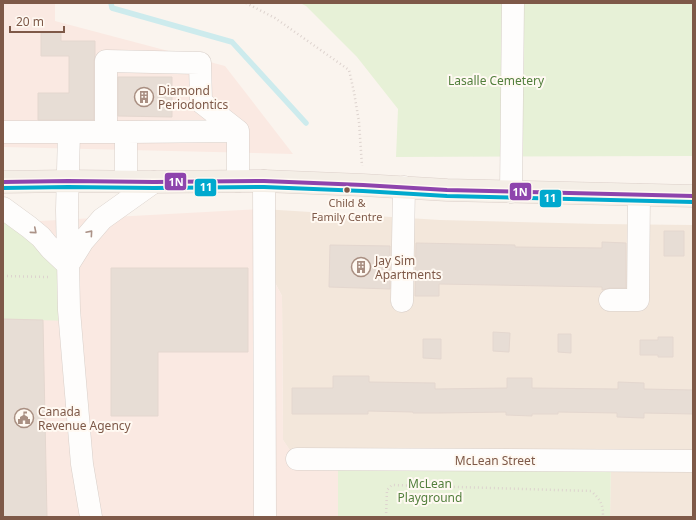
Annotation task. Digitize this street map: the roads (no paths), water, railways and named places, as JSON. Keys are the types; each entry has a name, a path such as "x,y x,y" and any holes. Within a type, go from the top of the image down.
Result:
{"main road":[{"path":"3,182 264,180 511,192 693,196"}],"street":[{"path":"511,192 513,3"},
{"path":"126,181 116,132 106,61 200,63 201,102 238,131"},
{"path":"3,132 238,131"},
{"path":"238,131 238,181"},
{"path":"69,132 67,210 69,310 82,464 91,517"},
{"path":"264,180 265,517"},
{"path":"68,265 83,241 102,219 154,182"},
{"path":"402,301 404,187"},
{"path":"610,300 638,300 639,195"},
{"path":"3,208 41,236 51,249 68,265"},
{"name":"McLean Street","path":"297,459 693,461"}],"waterway":[{"path":"111,3 112,8 232,42 306,123"}],"place":[{"name":"Diamond Periodontics","path":"144,97"},
{"name":"Child & Family Centre","path":"347,190"},
{"name":"Jay Sim Apartments","path":"361,267"},
{"name":"Canada Revenue Agency","path":"24,418"}],"park label":[{"name":"Lasalle Cemetery","path":"496,80"},
{"name":"McLean Playground","path":"430,490"}]}
